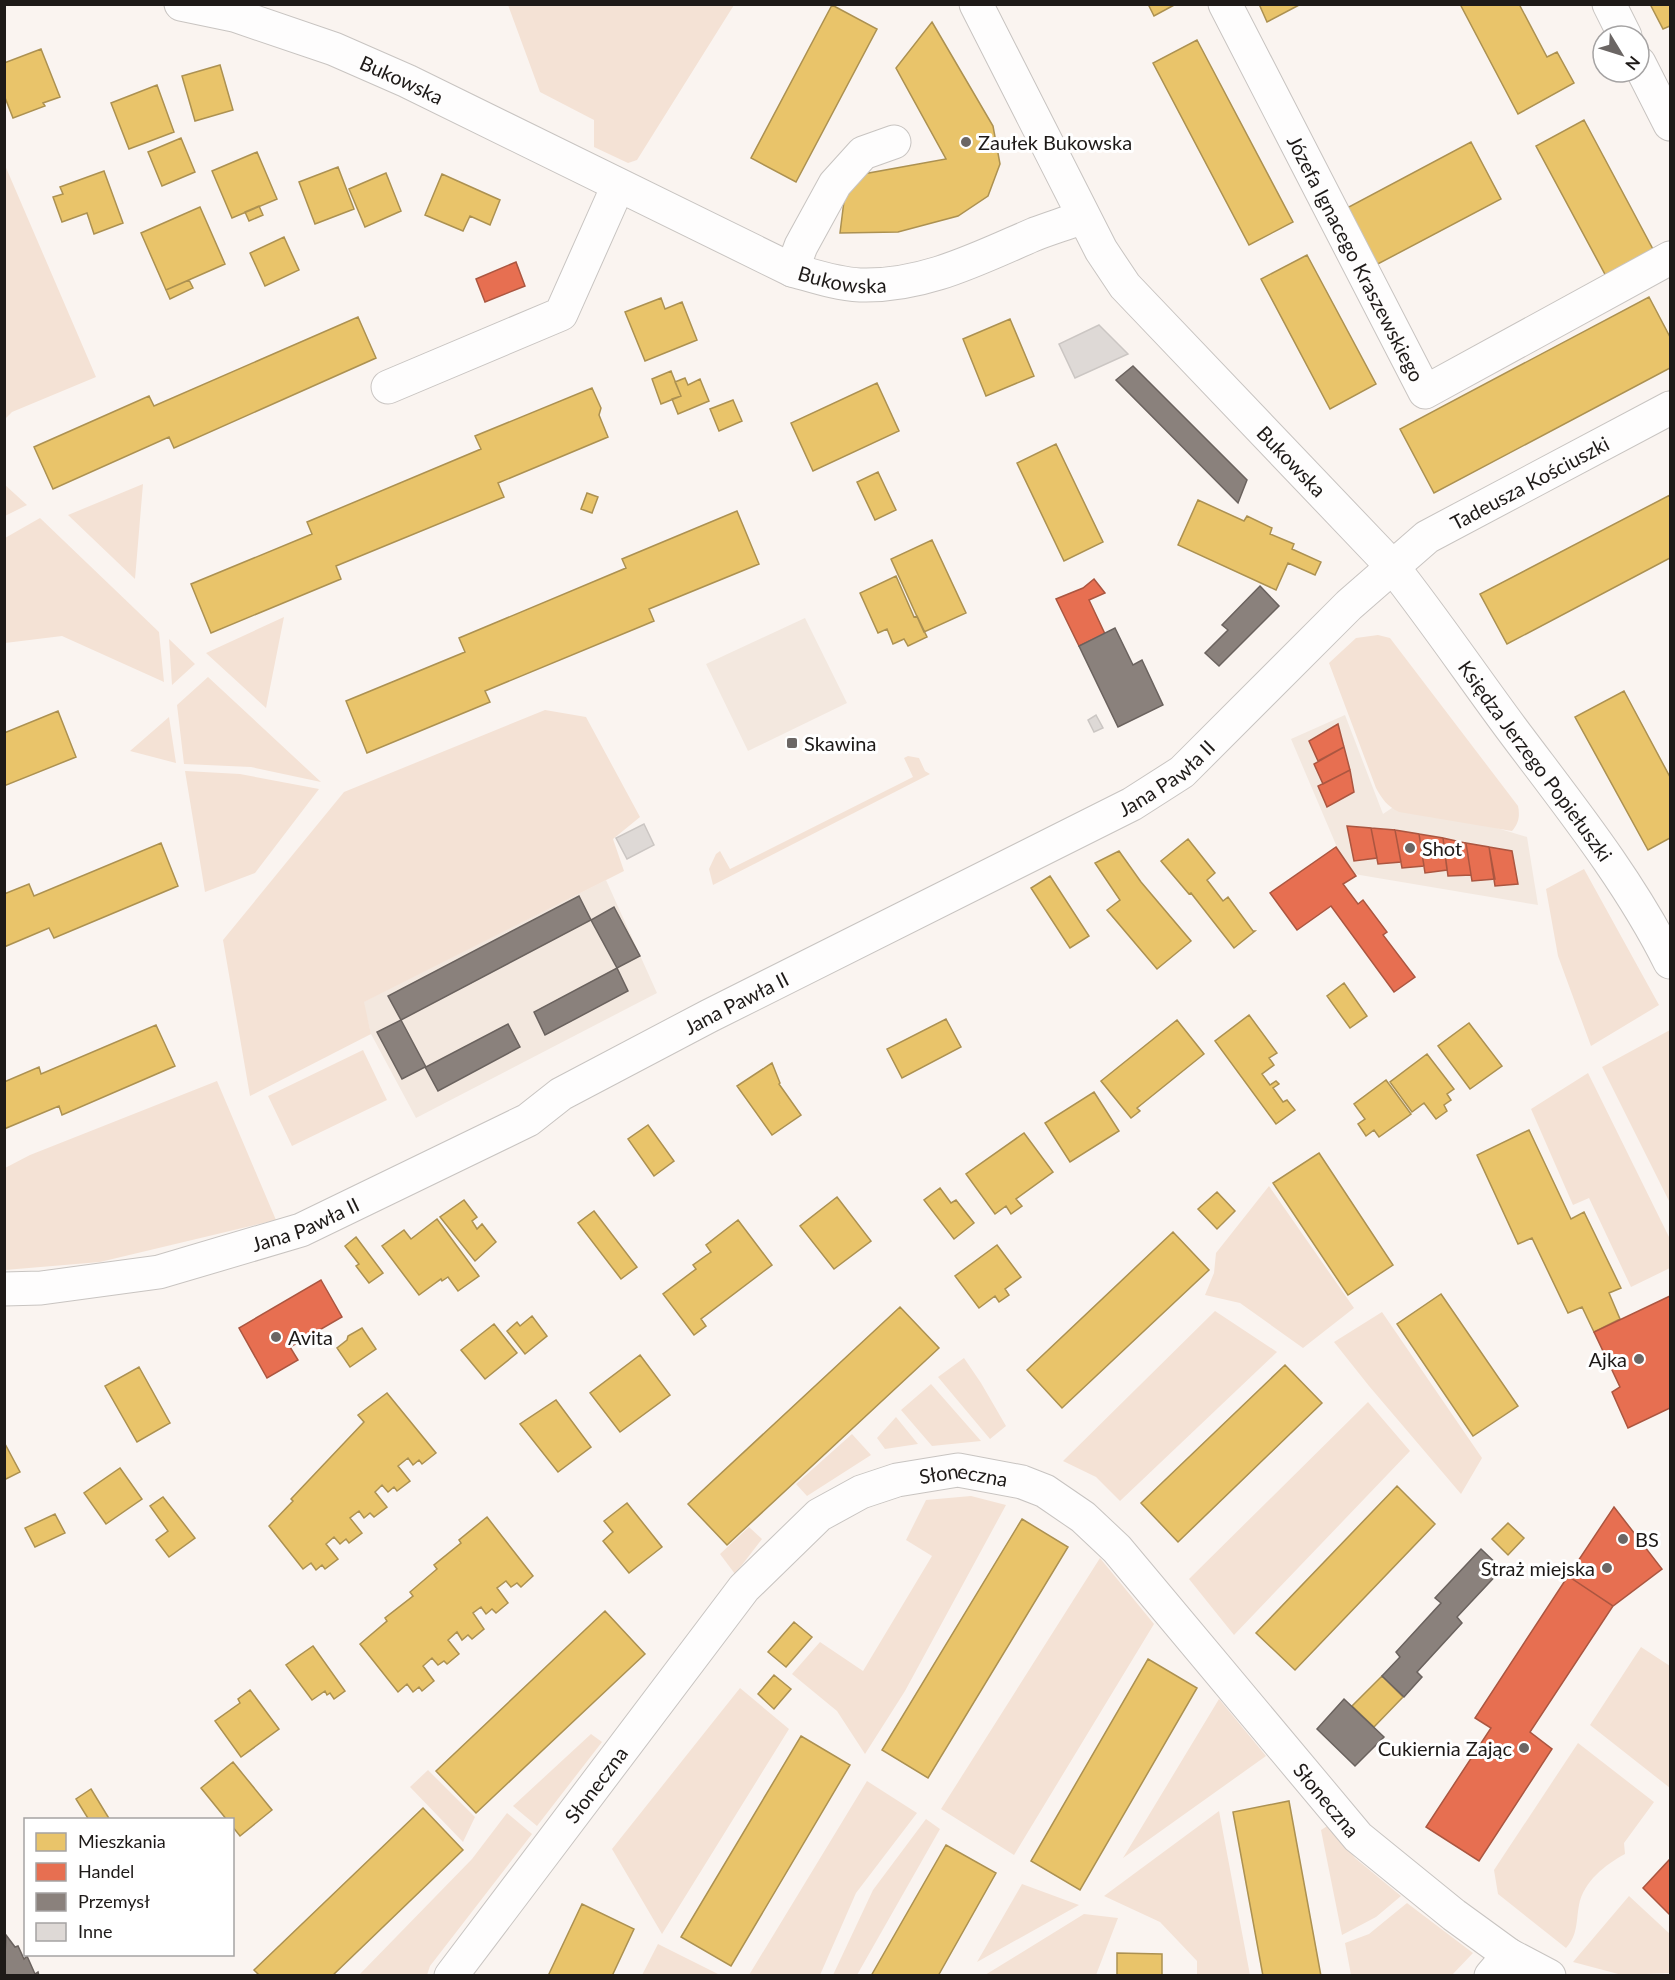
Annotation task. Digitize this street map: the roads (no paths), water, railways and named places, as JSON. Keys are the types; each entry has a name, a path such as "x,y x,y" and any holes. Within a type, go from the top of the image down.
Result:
{"street":[{"name":"Bukowska","path":"181,4 234,15 334,49 407,81 792,270 821,278 859,285 926,278 973,262 1037,233 1083,217 1125,286 1392,566"},
{"path":"976,4 1068,183 1083,217"},
{"name":"Józefa Ignacego Kraszewskiego","path":"1225,4 1425,392 1671,258"},
{"path":"1609,4 1619,24"},
{"path":"1650,84 1671,123"},
{"path":"792,270 801,246 835,184 863,153 894,142"},
{"path":"388,387 561,314 618,186"},
{"name":"Tadeusza Kościuszki","path":"1392,566 1427,537 1671,408"},
{"name":"Księdza Jerzego Popiełuszki","path":"1392,566 1430,614 1580,820 1656,933 1671,962"},
{"name":"Jana Pawła II","path":"4,1289 41,1288 159,1272 301,1230 528,1120 561,1094 1132,804 1182,772 1349,605 1392,566"},
{"name":"Słoneczna","path":"451,1976 744,1588 819,1515 861,1492 897,1480 958,1470 1022,1482 1046,1491 1083,1517 1117,1550 1358,1836 1454,1915 1500,1965 1549,1976"}],"place":[{"name":"Zaułek Bukowska","path":"966,142"},
{"name":"Skawina","path":"792,743"},
{"name":"Shot","path":"1410,848"},
{"name":"Avita","path":"276,1337"},
{"name":"Ajka","path":"1639,1359"},
{"name":"BS","path":"1623,1539"},
{"name":"Straż miejska","path":"1607,1568"},
{"name":"Cukiernia Zając","path":"1524,1748"}]}
